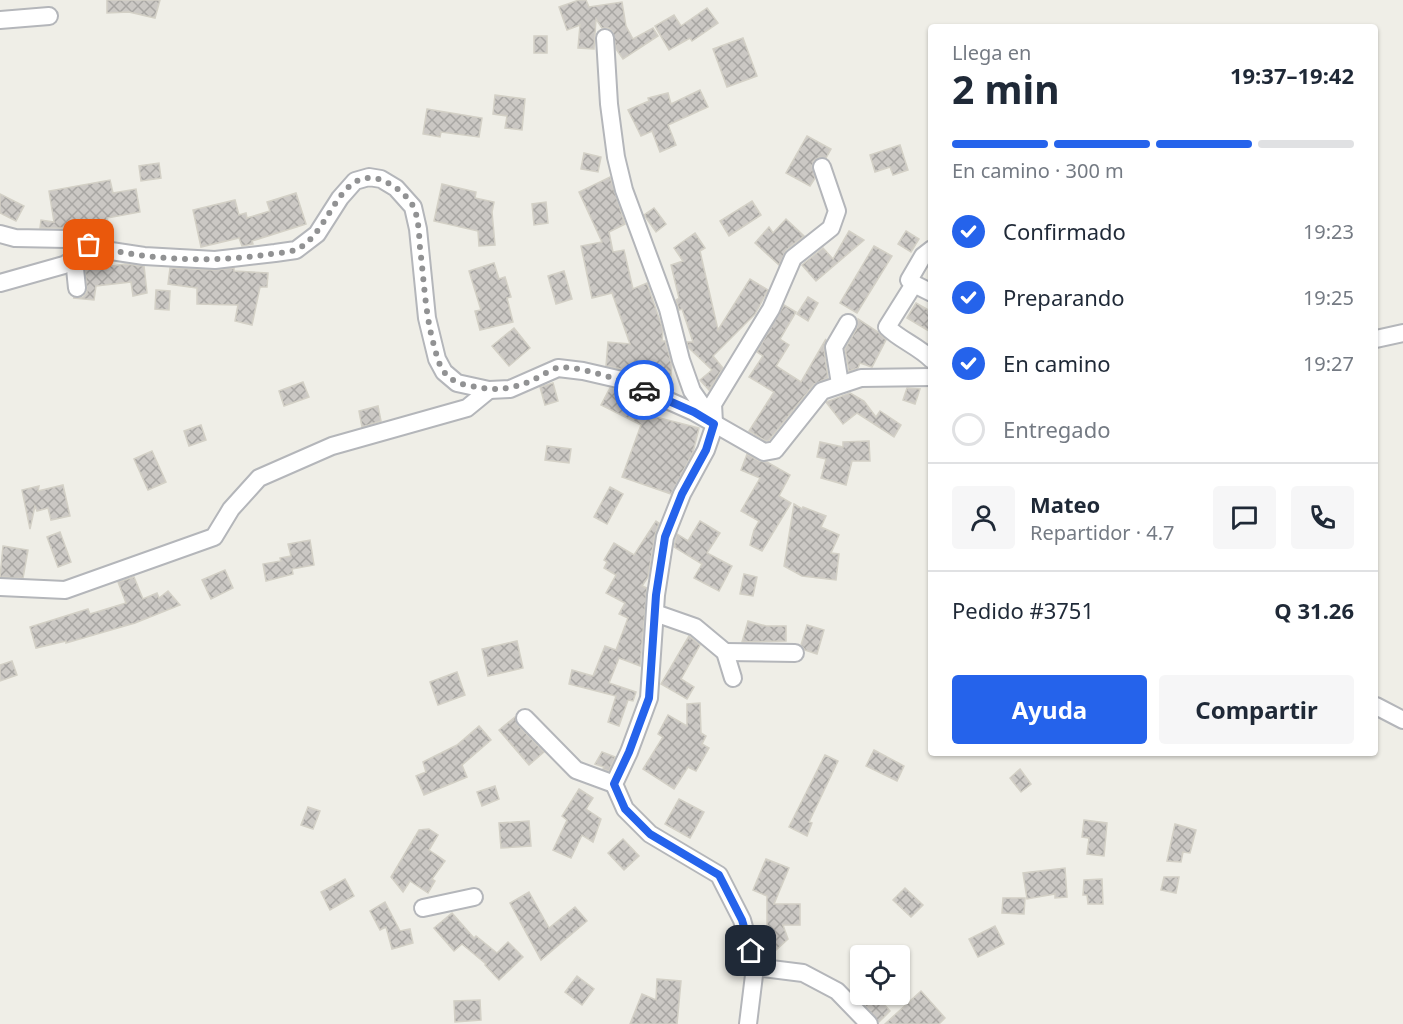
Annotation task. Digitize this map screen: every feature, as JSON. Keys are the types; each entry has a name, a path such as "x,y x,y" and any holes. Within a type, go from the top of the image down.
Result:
{"street":[{"path":"0,20 48,16"},
{"path":"605,38 609,104 616,157 624,190 668,309 692,392 714,424"},
{"path":"614,784 629,752 649,698 656,595 665,537 682,494 706,450 714,424 713,404 771,309 793,258 831,228 837,210 822,167"},
{"path":"0,234 15,238 67,239 111,251 144,256 215,260 296,250 316,234 340,198 355,181 369,177 381,179 396,188 413,207 418,229 427,318 437,359 444,372 457,383 489,390 510,389 558,368 583,371 622,380 694,412 764,452 770,452 775,450 822,391 861,378 928,377"},
{"path":"0,283 64,265 74,259 111,251"},
{"path":"928,252 923,256 909,280 928,291"},
{"path":"74,259 77,288"},
{"path":"915,284 887,327 897,337 928,356"},
{"path":"840,384 834,346 848,323"},
{"path":"1378,339 1403,333"},
{"path":"0,587 65,590 214,537 231,509 259,478 332,446 467,408 489,390"},
{"path":"655,613 695,627 725,652 733,678"},
{"path":"725,652 795,653"},
{"path":"1378,707 1403,720"},
{"path":"525,718 576,770 614,784 625,809 650,834 719,875 742,920 755,967 748,1024"},
{"path":"423,908 474,897"},
{"path":"755,967 803,973 837,991 869,1024"}],"building":[{"path":"107,0 160,0 155,18 129,12 107,13"},
{"path":"586,0 589,7 622,2 626,26 633,39 653,28 658,36 623,59 616,49 613,32 609,28 602,28 596,19 594,49 578,48 580,25 567,30 559,7"},
{"path":"707,8 718,23 692,41 690,38 669,50 655,26 674,15 681,26"},
{"path":"534,36 547,36 547,53 534,53"},
{"path":"743,38 757,76 727,87 713,49"},
{"path":"700,90 708,107 668,125 676,145 660,152 652,131 641,136 628,110 649,101 648,98 668,93 671,104"},
{"path":"495,95 525,99 522,130 505,128 507,116 493,114"},
{"path":"427,109 482,118 479,137 441,132 440,137 423,134"},
{"path":"807,136 831,149 826,158 819,157 814,161 812,166 815,178 810,186 786,173"},
{"path":"900,145 908,170 893,175 890,167 875,172 870,155"},
{"path":"584,153 601,157 598,172 581,169"},
{"path":"159,163 161,178 141,181 139,166"},
{"path":"610,177 625,224 609,232 613,252 624,250 633,289 647,283 663,330 662,341 665,341 672,365 670,384 663,387 626,370 606,366 608,342 630,344 612,293 592,298 581,246 602,242 579,192"},
{"path":"110,180 113,193 136,189 140,212 107,218 109,225 78,231 67,228 40,228 41,220 54,222 49,191"},
{"path":"442,184 476,192 475,198 494,202 492,212 495,245 479,246 478,231 434,221"},
{"path":"296,193 306,224 252,241 253,244 242,246 239,238 201,247 193,210 235,200 239,215 246,213 247,218 270,211 267,202"},
{"path":"0,194 24,206 16,221 0,213"},
{"path":"752,201 761,215 729,236 720,221"},
{"path":"546,202 548,223 534,225 532,204"},
{"path":"654,208 666,224 656,232 644,215"},
{"path":"786,219 804,236 786,250 779,265 755,243 769,227 773,233"},
{"path":"849,231 864,240 816,281 802,265 823,248 833,259"},
{"path":"906,231 919,239 911,252 898,244"},
{"path":"695,233 705,248 700,251 718,330 750,279 768,290 755,314 713,356 723,368 709,390 700,380 712,370 688,347 687,342 693,342 682,309 679,310 676,300 679,298 671,265 683,261 674,248"},
{"path":"874,246 892,256 857,313 840,303"},
{"path":"111,262 112,266 125,264 144,266 147,293 133,296 131,282 96,286 94,300 73,298 83,297 87,292 85,267"},
{"path":"494,263 499,279 505,277 511,297 507,298 513,322 480,330 475,311 481,310 469,271"},
{"path":"170,268 214,270 234,268 234,271 268,273 267,287 260,287 252,325 235,321 238,305 197,304 197,288 168,284"},
{"path":"564,271 572,299 556,304 548,276"},
{"path":"156,290 170,291 169,310 155,309"},
{"path":"808,297 818,303 808,321 797,314"},
{"path":"916,303 928,310 928,331 907,318"},
{"path":"784,305 796,312 780,339 789,345 776,366 801,382 826,339 824,349 828,378 814,384 766,441 749,431 774,392 749,377 763,356 757,352"},
{"path":"858,319 886,340 872,367 860,363 858,368 849,371 845,349 857,328"},
{"path":"514,328 530,348 509,366 492,346"},
{"path":"303,382 309,397 284,406 279,391"},
{"path":"553,383 558,401 545,405 540,387"},
{"path":"610,388 628,394 622,396 653,413 652,416 699,428 693,452 671,494 622,477 641,425 601,405"},
{"path":"907,388 920,389 915,404 903,400"},
{"path":"850,393 864,401 876,417 880,411 901,425 894,437 857,413 843,424 826,402"},
{"path":"378,406 381,421 362,427 359,411"},
{"path":"201,425 206,440 189,446 184,431"},
{"path":"869,441 870,461 852,461 846,485 821,478 826,459 817,457 820,442 843,447 843,442"},
{"path":"547,446 571,449 569,463 545,460"},
{"path":"152,451 166,482 148,490 134,459"},
{"path":"747,454 790,475 779,496 791,503 762,551 750,545 759,521 741,511 760,478 741,470"},
{"path":"63,485 70,516 51,520 48,508 37,511 35,506 30,529 22,490 39,486 38,491"},
{"path":"610,487 623,494 607,524 594,517"},
{"path":"794,504 802,509 803,507 826,516 821,527 839,535 831,553 839,554 836,580 802,576 784,566"},
{"path":"656,521 659,523 648,577 642,586 647,588 640,666 619,658 609,683 636,692 633,701 628,700 619,726 608,722 616,696 569,684 572,670 593,676 605,646 616,650 628,618 619,614 625,603 606,593 616,575 604,568 607,562 604,560 614,543 634,555"},
{"path":"700,521 720,533 707,553 732,566 719,591 694,578 702,564 674,547 677,534 688,541"},
{"path":"60,532 71,562 58,567 47,537"},
{"path":"310,540 314,565 292,569 293,574 266,581 263,564 281,561 280,558 291,556 288,544"},
{"path":"3,546 28,550 23,578 0,577"},
{"path":"225,570 233,588 211,599 202,580"},
{"path":"744,574 757,577 753,596 740,594"},
{"path":"134,577 143,599 157,593 159,598 168,591 180,605 135,623 66,643 66,641 36,648 30,627 88,609 90,614 126,603 118,582"},
{"path":"748,621 766,626 786,626 786,641 742,642"},
{"path":"807,625 824,630 817,654 805,650 801,645"},
{"path":"689,636 700,645 681,679 694,687 687,699 661,684"},
{"path":"517,641 523,668 488,676 482,649"},
{"path":"12,661 17,675 0,681 0,665"},
{"path":"457,672 465,695 438,705 430,682"},
{"path":"700,703 701,733 706,736 702,744 709,748 696,771 688,767 674,789 643,769 663,737 658,734 668,715 687,726 687,704"},
{"path":"515,717 518,725 544,752 529,765 499,730"},
{"path":"479,726 491,740 462,765 467,777 424,795 416,776 426,772 423,762 457,745"},
{"path":"874,750 904,766 897,781 866,766"},
{"path":"602,752 615,757 609,771 595,764"},
{"path":"825,755 838,761 809,822 812,823 807,836 789,827"},
{"path":"1020,769 1031,784 1021,792 1010,778"},
{"path":"495,786 499,799 482,806 477,792"},
{"path":"579,789 593,798 586,809 601,819 593,842 582,835 571,858 553,850 567,820 562,816"},
{"path":"679,799 704,812 690,838 665,824"},
{"path":"308,807 320,811 313,829 301,825"},
{"path":"1084,820 1107,823 1104,856 1087,854 1089,838 1082,837"},
{"path":"529,821 531,846 501,848 499,823"},
{"path":"1175,824 1196,830 1190,853 1183,852 1181,862 1167,861"},
{"path":"429,829 438,835 429,850 445,861 432,879 435,881 428,893 410,881 403,892 391,877 419,830"},
{"path":"623,839 639,856 624,870 608,853"},
{"path":"766,859 789,868 774,904 800,904 800,925 783,925 788,939 774,952 767,931 767,896 753,890"},
{"path":"1065,868 1067,897 1055,898 1055,894 1027,899 1023,873"},
{"path":"1164,877 1179,877 1176,893 1161,890"},
{"path":"345,879 354,896 330,910 321,892"},
{"path":"1102,879 1103,904 1088,904 1087,895 1083,895 1084,880"},
{"path":"905,888 923,905 911,917 893,900"},
{"path":"529,892 549,928 575,907 587,921 541,960 510,903"},
{"path":"1003,898 1025,898 1024,914 1002,913"},
{"path":"385,902 400,931 410,929 413,943 392,949 386,927 380,930 370,911"},
{"path":"452,913 474,938 476,936 497,953 508,942 523,957 499,980 486,964 462,944 454,951 434,928"},
{"path":"995,926 1004,944 978,957 969,939"},
{"path":"577,976 594,989 582,1005 565,992"},
{"path":"657,979 681,981 677,1024 630,1024 642,994 656,1000"},
{"path":"921,991 945,1018 939,1024 885,1024 906,1005 910,1005 910,1001"},
{"path":"480,1000 481,1020 455,1022 454,1001"},
{"path":"864,1005 885,1005 890,1011 879,1022"}],"way so far":[{"path":"89,245 144,256 215,260 296,250 316,234 340,198 355,181 369,177 381,179 396,188 413,207 424,276 427,318 437,359 444,372 457,383 489,390 510,389 558,368 622,380 644,390"}],"route":[{"path":"644,390 694,412 714,424 706,450 682,494 665,537 656,595 649,698 629,752 614,784 625,809 650,834 719,875 742,920 751,951"}]}
